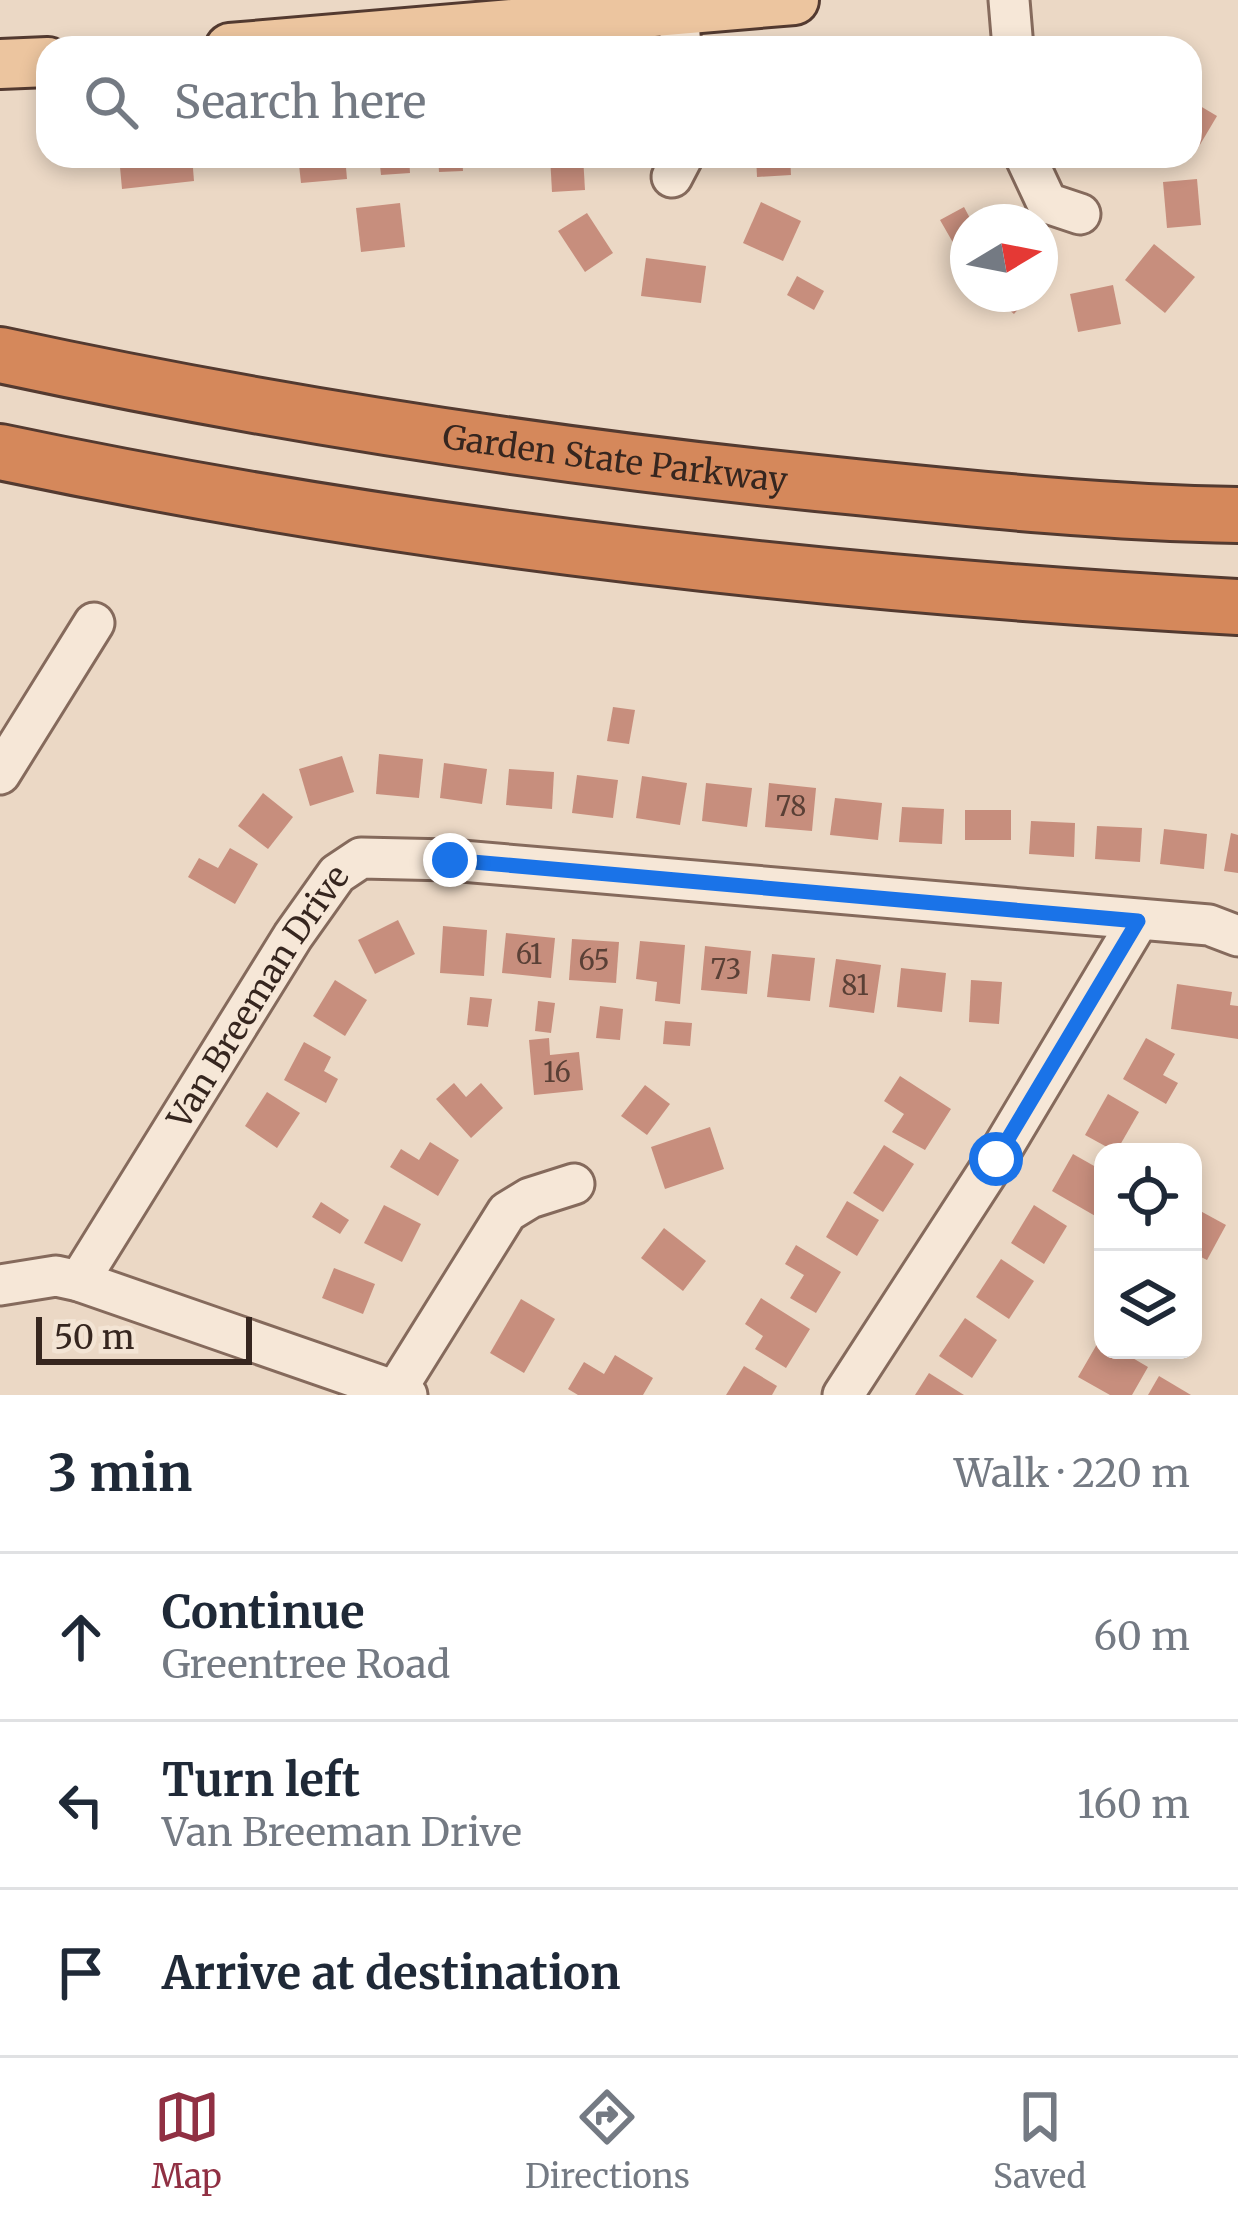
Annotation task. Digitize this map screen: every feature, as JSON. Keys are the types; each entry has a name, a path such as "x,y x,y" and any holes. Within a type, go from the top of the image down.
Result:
{"highway":[{"name":"Garden State Parkway","path":"0,355 314,415 670,468 1040,505 1238,515"},
{"path":"0,452 148,483 416,527 716,567 1056,597 1238,607"}],"main road":[{"path":"319,36 491,13 680,28 794,0"},
{"path":"0,64 36,62"}],"street":[{"path":"1010,0 1012,36"},
{"path":"1031,168 1048,203 1080,214"},
{"path":"2,766 94,623"},
{"name":"Van Breeman Drive","path":"79,1280 293,936 337,874 361,858 450,860 1209,925 1238,936"},
{"path":"843,1395 996,1159 1138,921"},
{"path":"0,1285 56,1276 79,1280 402,1393 507,1212 530,1198 574,1184"}],"building":[{"path":"1202,107 1217,116 1202,141"},
{"path":"120,168 193,168 194,181 122,189"},
{"path":"299,168 346,168 347,179 301,183"},
{"path":"380,168 410,168 410,173 381,175"},
{"path":"551,168 584,168 585,190 552,192"},
{"path":"757,168 791,168 791,175 757,177"},
{"path":"1197,179 1201,225 1167,228 1163,182"},
{"path":"761,202 801,221 783,261 743,243"},
{"path":"400,203 405,247 361,252 356,208"},
{"path":"587,213 613,253 585,272 558,231"},
{"path":"950,215 950,237 940,220"},
{"path":"1154,244 1195,277 1165,313 1125,280"},
{"path":"646,258 706,266 701,303 641,296"},
{"path":"797,276 824,291 814,310 787,295"},
{"path":"1113,285 1121,324 1078,332 1070,294"},
{"path":"613,707 635,710 629,744 607,741"},
{"path":"379,754 423,759 419,798 376,794"},
{"path":"342,756 354,792 310,806 299,769"},
{"path":"444,763 487,769 482,804 440,798"},
{"path":"509,769 554,772 552,809 506,805"},
{"path":"577,775 618,780 613,818 572,813"},
{"path":"642,776 687,783 680,825 636,818"},
{"path":"706,783 752,788 747,827 702,821"},
{"path":"769,783 816,788 812,831 765,827"},
{"path":"263,793 293,817 268,849 238,826"},
{"path":"835,798 882,803 878,840 830,835"},
{"path":"902,807 944,809 942,844 899,842"},
{"path":"965,810 1011,810 1011,840 965,840"},
{"path":"1031,821 1075,823 1074,857 1029,854"},
{"path":"1097,826 1142,828 1140,862 1095,859"},
{"path":"1164,829 1207,834 1204,869 1160,864"},
{"path":"1231,833 1238,835 1238,873 1224,871"},
{"path":"230,848 258,864 235,904 188,877 199,858 218,868"},
{"path":"398,920 415,954 375,974 358,940"},
{"path":"443,926 487,930 484,976 440,973"},
{"path":"506,933 555,938 551,978 502,973"},
{"path":"572,939 619,942 616,983 569,980"},
{"path":"640,941 685,945 680,1004 655,1001 657,982 636,979"},
{"path":"705,946 751,951 747,994 701,990"},
{"path":"772,954 815,958 810,1001 767,997"},
{"path":"836,959 881,965 874,1013 829,1007"},
{"path":"901,968 946,973 942,1012 897,1007"},
{"path":"335,980 367,1000 345,1036 313,1016"},
{"path":"971,980 1002,982 999,1024 969,1022"},
{"path":"1177,984 1232,992 1230,1005 1238,1006 1238,1039 1171,1029"},
{"path":"470,997 492,999 488,1027 467,1025"},
{"path":"538,1001 555,1003 551,1033 535,1031"},
{"path":"600,1006 623,1009 620,1040 596,1038"},
{"path":"665,1021 692,1023 690,1046 663,1044"},
{"path":"549,1038 550,1055 579,1052 583,1090 534,1095 529,1040"},
{"path":"1146,1038 1175,1054 1163,1075 1178,1083 1166,1104 1123,1079"},
{"path":"304,1042 331,1057 324,1071 338,1079 326,1103 284,1080"},
{"path":"900,1076 951,1109 925,1150 892,1132 904,1114 884,1101"},
{"path":"454,1083 466,1097 481,1083 503,1108 471,1138 436,1099"},
{"path":"645,1085 670,1104 647,1135 621,1116"},
{"path":"267,1092 300,1113 277,1148 245,1126"},
{"path":"1108,1094 1139,1112 1121,1143 1100,1143 1085,1135"},
{"path":"710,1127 724,1169 665,1189 651,1147"},
{"path":"430,1142 459,1160 438,1196 390,1167 401,1149 419,1160"},
{"path":"884,1145 914,1164 883,1212 853,1193"},
{"path":"1073,1154 1094,1166 1094,1215 1052,1191"},
{"path":"847,1201 879,1220 857,1256 826,1237"},
{"path":"321,1202 349,1220 340,1234 312,1217"},
{"path":"384,1205 421,1224 402,1262 364,1243"},
{"path":"1034,1205 1067,1226 1044,1264 1011,1243"},
{"path":"1202,1212 1226,1225 1207,1260 1202,1258"},
{"path":"664,1228 706,1261 683,1291 641,1258"},
{"path":"796,1245 841,1272 816,1313 790,1298 804,1275 785,1264"},
{"path":"1001,1259 1034,1281 1009,1319 976,1297"},
{"path":"334,1268 375,1284 363,1314 322,1298"},
{"path":"761,1298 810,1329 786,1368 755,1349 763,1336 745,1324"},
{"path":"521,1299 555,1319 524,1373 490,1353"},
{"path":"965,1318 997,1340 972,1378 939,1356"},
{"path":"1094,1349 1094,1359 1134,1359 1148,1367 1132,1395 1110,1395 1078,1377"},
{"path":"615,1355 653,1378 643,1395 578,1395 568,1389 584,1362 604,1374"},
{"path":"744,1366 777,1386 772,1395 726,1395"},
{"path":"929,1373 964,1395 915,1395"},
{"path":"1159,1376 1191,1395 1148,1395"}],"route":[{"path":"450,860 1138,921 996,1159"}]}
